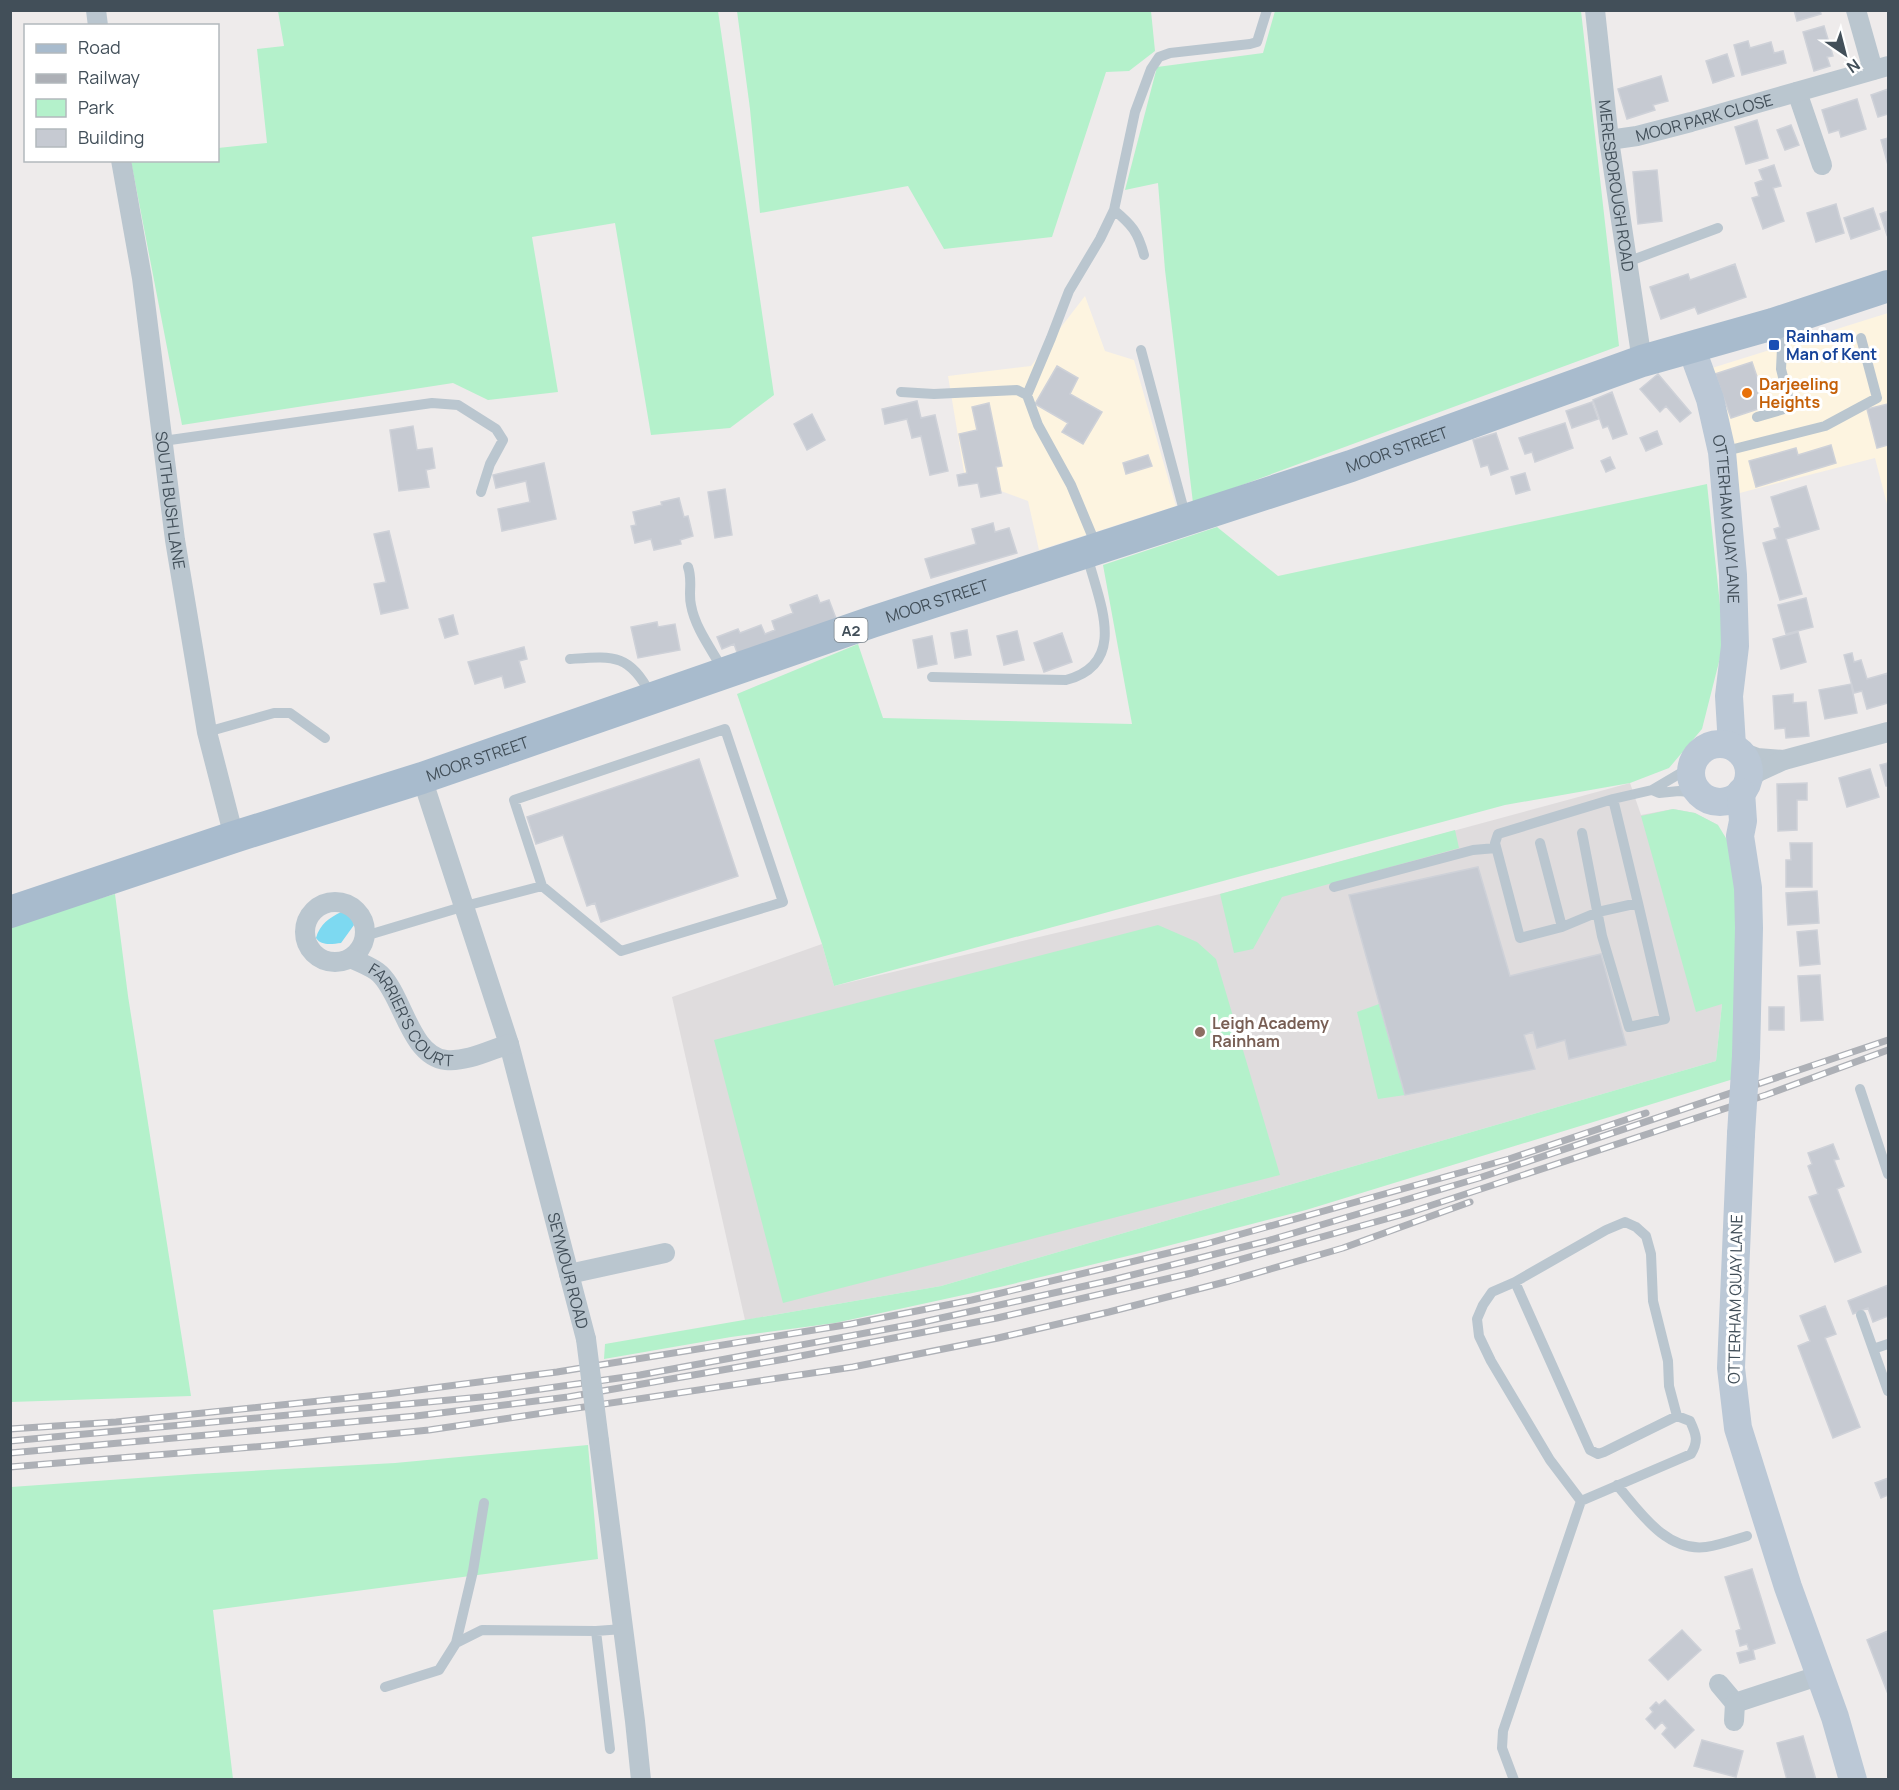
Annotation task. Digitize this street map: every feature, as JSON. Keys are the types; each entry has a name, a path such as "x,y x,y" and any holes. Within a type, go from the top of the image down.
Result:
{"main road":[{"name":"A2","path":"1691,347 1773,324 1888,286"},
{"name":"MOOR STREET","path":"10,912 234,837 422,778 725,673 1351,466 1642,361 1691,347"}],"street":[{"name":"MERESBOROUGH ROAD","path":"1595,10 1609,140 1642,361"},
{"name":"MOOR PARK CLOSE","path":"1609,140 1638,136 1881,68 1856,10"},
{"path":"1797,92 1822,165"},
{"name":"SOUTH BUSH LANE","path":"121,162 142,278 175,540 207,732 234,837"},
{"name":"OTTERHAM QUAY LANE","path":"1691,347 1710,399 1722,452 1733,575 1735,646 1729,696 1735,749 1748,765 1716,781"},
{"name":"OTTERHAM QUAY LANE","path":"1729,696 1712,733 1716,781 1743,821 1740,836 1748,888 1749,994 1731,1368 1738,1428 1788,1587 1821,1675 1853,1779"},
{"path":"1784,760 1757,758 1714,744 1716,781 1753,775 1784,760 1888,732"},
{"name":"SEYMOUR ROAD","path":"422,778 509,1044 586,1339 641,1779"},
{"name":"FARRIER'S COURT","path":"335,902 347,905 359,913 365,936 364,942 351,958 334,962 316,956 308,946 305,933 309,918 322,906 335,902"},
{"name":"FARRIER'S COURT","path":"351,958 379,973 394,994 416,1040 429,1052 444,1060 463,1059 509,1044"},
{"path":"569,1274 665,1253"},
{"path":"1719,1684 1735,1712 1821,1675"}],"lane":[{"path":"932,677 1066,680 1081,676 1094,666 1102,654 1106,640 1105,625 1092,550 1071,485 1038,425 1027,394 1069,291 1100,239 1114,210 1135,112 1151,69 1159,57 1170,53 1257,42 1267,10"},
{"path":"1114,210 1130,223 1139,236 1144,255"},
{"path":"1627,262 1718,228"},
{"path":"1757,417 1784,409 1790,404 1781,369 1782,348 1773,324"},
{"path":"1722,452 1825,426 1877,398 1861,338"},
{"path":"1141,350 1186,521"},
{"path":"902,392 934,394 1017,390 1027,394"},
{"path":"163,441 432,403 458,405 496,429 503,440 490,464 481,492"},
{"path":"688,567 692,579 691,605 697,624 725,673"},
{"path":"570,658 604,656 622,662 641,675 653,698"},
{"path":"207,732 274,713 290,713 325,738"},
{"path":"725,729 783,902 621,951 542,886 514,800 725,729"},
{"path":"1652,790 1659,793 1679,791 1716,781"},
{"path":"1638,903 1598,912 1562,927 1520,938 1496,848 1498,834 1613,799 1652,790 1716,781"},
{"path":"1582,833 1602,936 1629,1027 1665,1019 1613,799"},
{"path":"1540,843 1562,927"},
{"path":"1334,887 1473,850 1496,848"},
{"path":"365,936 542,886"},
{"path":"1860,1089 1888,1174"},
{"path":"1581,1501 1550,1460 1491,1361 1479,1336 1477,1320 1492,1292 1585,1244 1606,1230 1625,1222 1636,1227 1646,1236 1652,1254 1653,1301 1668,1361 1669,1386 1677,1416"},
{"path":"1514,1779 1502,1748 1503,1731 1581,1501 1691,1454 1696,1445 1697,1436 1690,1421 1677,1416 1604,1452 1598,1454 1590,1450 1515,1282"},
{"path":"1860,1315 1888,1391"},
{"path":"1873,1349 1888,1344"},
{"path":"1617,1485 1655,1529 1671,1540 1694,1548 1707,1547 1747,1536"},
{"path":"385,1688 439,1670 456,1643 473,1571 484,1503"},
{"path":"456,1643 482,1630 596,1631 623,1629"},
{"path":"596,1631 610,1749"}],"shaded area":[{"path":"1085,296 1105,351 1134,360 1176,506 1039,550 1028,501 965,478 948,376 1031,366"},
{"path":"1888,313 1888,508 1875,458 1732,495 1712,368"},
{"name":"Leigh Academy Rainham","path":"1630,783 1641,815 1673,809 1695,813 1718,825 1722,1004 1716,1061 941,1286 745,1320 672,997 822,944 834,986 1220,894"}],"green space":[{"path":"278,11 718,11 774,395 730,428 651,435 615,223 532,237 558,392 488,400 453,383 182,425 131,162 219,162 219,148 267,143 257,49 284,46"},
{"path":"737,11 1151,11 1155,51 1129,71 1106,72 1052,237 944,249 908,186 760,213 750,109"},
{"path":"1275,11 1581,11 1619,346 1193,503 1165,270 1158,183 1125,190 1157,67 1263,53"},
{"path":"1707,484 1724,642 1702,729 1669,768 1630,783 1505,805 834,986 822,944 737,694 858,644 883,718 1132,724 1103,565 1217,527 1278,576"},
{"path":"1673,809 1695,813 1718,825 1729,843 1742,904 1740,1077 1306,1210 1144,1252 1000,1287 835,1323 731,1337 604,1359 605,1344 941,1286 1716,1061 1722,1004 1696,1012 1641,816"},
{"path":"1455,830 1459,848 1282,897 1253,949 1234,953 1220,894"},
{"path":"115,894 128,996 191,1396 11,1402 10,925"},
{"path":"1158,925 1197,942 1216,959 1280,1175 783,1303 714,1040"},
{"path":"1379,1004 1405,1095 1378,1099 1357,1012"},
{"path":"588,1445 598,1559 213,1610 233,1779 11,1780 11,1487 395,1463"}],"water":[{"path":"341,912 351,915 354,925 341,943 327,944 318,941 316,938 323,925"}],"building":[{"path":"1794,10 1820,10 1821,14 1797,21"},
{"path":"1824,26 1833,56 1827,57 1830,66 1814,71 1803,32"},
{"path":"1748,41 1750,48 1771,42 1774,53 1783,51 1786,63 1742,75 1734,45"},
{"path":"1727,54 1734,76 1713,83 1706,61"},
{"path":"1661,76 1668,101 1653,105 1655,110 1627,119 1618,89"},
{"path":"1888,89 1888,114 1878,117 1871,95"},
{"path":"1857,99 1866,129 1841,137 1839,130 1829,133 1822,110"},
{"path":"1757,120 1768,158 1746,164 1735,127"},
{"path":"1791,125 1799,145 1785,150 1777,130"},
{"path":"1888,138 1888,165 1881,140"},
{"path":"1774,165 1781,186 1773,188 1784,221 1763,229 1752,198 1759,196 1755,183 1763,180 1759,170"},
{"path":"1657,170 1662,221 1638,224 1633,172"},
{"path":"1836,204 1844,233 1816,242 1807,213"},
{"path":"1873,208 1880,229 1851,239 1844,218"},
{"path":"1888,211 1888,234 1887,235 1880,214"},
{"path":"1735,264 1746,297 1698,314 1695,307 1661,319 1650,287 1688,274 1690,280"},
{"path":"1752,362 1767,406 1731,418 1715,374"},
{"path":"1057,366 1078,378 1070,394 1102,412 1083,444 1062,432 1068,423 1035,404"},
{"path":"1658,374 1691,413 1680,422 1666,406 1660,412 1640,389"},
{"path":"1612,392 1627,434 1613,439 1608,426 1603,428 1593,400"},
{"path":"917,401 921,418 935,415 948,471 930,475 921,436 912,438 907,419 885,424 882,409"},
{"path":"1592,402 1598,419 1572,428 1566,411"},
{"path":"989,403 1002,466 996,467 1001,493 981,497 978,483 959,486 957,475 967,473 959,434 977,430 972,407"},
{"path":"1888,404 1888,445 1877,448 1867,409"},
{"path":"812,414 825,440 807,450 794,424"},
{"path":"1565,423 1573,448 1535,462 1532,452 1525,454 1519,438"},
{"path":"413,426 417,450 432,448 435,468 426,470 429,487 399,491 390,430"},
{"path":"1657,431 1662,444 1646,451 1640,438"},
{"path":"1496,433 1508,469 1491,475 1488,465 1481,467 1473,440"},
{"path":"1831,445 1836,463 1756,487 1749,461 1796,448 1798,455"},
{"path":"1148,455 1152,466 1126,474 1123,463"},
{"path":"1610,457 1615,468 1606,472 1601,461"},
{"path":"544,463 556,519 502,531 498,509 530,502 526,481 496,488 493,475"},
{"path":"1525,473 1530,490 1516,494 1511,477"},
{"path":"1806,486 1819,529 1786,539 1802,594 1780,600 1763,543 1777,539 1774,529 1780,527 1771,497"},
{"path":"725,489 732,535 715,538 708,492"},
{"path":"679,498 684,517 688,516 693,536 680,540 681,544 654,550 651,539 635,543 631,526 636,525 633,512"},
{"path":"993,523 995,532 1009,528 1017,553 931,578 925,559 976,544 972,529"},
{"path":"389,531 408,608 381,614 374,584 386,582 374,534"},
{"path":"817,595 820,603 829,600 837,621 739,658 734,644 722,649 717,637 738,629 740,633 761,625 765,634 775,630 772,621 793,613 790,605"},
{"path":"1806,598 1813,627 1786,634 1778,605"},
{"path":"453,615 458,634 445,638 439,619"},
{"path":"657,622 658,627 675,624 680,650 638,658 631,627"},
{"path":"967,630 971,655 955,658 951,633"},
{"path":"1017,631 1024,660 1004,665 997,636"},
{"path":"1798,632 1806,662 1781,669 1773,639"},
{"path":"1062,633 1072,662 1044,672 1034,643"},
{"path":"932,636 937,664 918,668 913,640"},
{"path":"524,647 527,659 519,661 525,682 505,688 502,676 475,684 468,662"},
{"path":"1852,653 1854,662 1861,660 1867,679 1888,673 1888,703 1867,709 1862,691 1854,693 1844,655"},
{"path":"1851,684 1857,713 1825,719 1819,690"},
{"path":"1793,694 1793,703 1806,702 1809,736 1786,738 1785,728 1775,729 1773,696"},
{"path":"699,759 738,876 601,922 595,903 587,906 563,835 536,844 527,817"},
{"path":"1888,763 1888,786 1886,786 1880,765"},
{"path":"1870,769 1879,797 1847,807 1839,778"},
{"path":"1807,783 1807,800 1797,800 1797,830 1778,831 1777,784"},
{"path":"1790,843 1812,843 1812,887 1786,887 1786,860 1791,860"},
{"path":"1478,867 1510,976 1601,954 1626,1045 1569,1059 1565,1040 1537,1048 1533,1032 1524,1035 1535,1069 1405,1095 1349,895"},
{"path":"1817,891 1819,923 1788,925 1786,893"},
{"path":"1817,930 1820,964 1800,966 1797,932"},
{"path":"1820,975 1823,1020 1801,1021 1798,976"},
{"path":"1769,1007 1784,1007 1784,1030 1769,1030"},
{"path":"1833,1144 1839,1159 1834,1160 1844,1186 1837,1189 1861,1252 1835,1262 1809,1197 1818,1194 1808,1166 1812,1164 1808,1153"},
{"path":"1888,1285 1888,1316 1873,1322 1868,1308 1853,1314 1848,1301"},
{"path":"1825,1306 1836,1334 1825,1338 1860,1427 1833,1438 1798,1346 1810,1341 1800,1316"},
{"path":"1888,1478 1888,1495 1881,1498 1875,1483"},
{"path":"1752,1569 1775,1643 1753,1650 1755,1659 1740,1663 1737,1653 1749,1650 1747,1644 1740,1646 1736,1631 1741,1629 1725,1577"},
{"path":"1682,1630 1701,1650 1668,1680 1649,1660"},
{"path":"1888,1631 1888,1694 1867,1640"},
{"path":"1665,1700 1694,1730 1675,1748 1662,1734 1667,1728 1662,1722 1655,1729 1646,1719 1653,1712 1650,1708 1656,1702 1659,1705"},
{"path":"1803,1736 1816,1780 1787,1780 1777,1743"},
{"path":"1702,1740 1743,1751 1736,1777 1694,1766"}],"railway":[{"path":"10,1441 492,1396 640,1375 914,1324 1112,1280 1267,1241 1479,1178 1888,1040"},
{"path":"10,1453 416,1416 568,1397 785,1359 997,1318 1192,1273 1411,1212 1766,1095 1888,1050"},
{"path":"10,1429 116,1422 387,1394 557,1372 851,1324 972,1300 1206,1244 1509,1159 1646,1113"},
{"path":"10,1467 429,1430 853,1367 998,1338 1229,1281 1343,1248 1470,1202"}],"place":[{"name":"Rainham Man of Kent","path":"1774,345"},
{"name":"Darjeeling Heights","path":"1747,393"},
{"name":"Leigh Academy Rainham","path":"1200,1032"}]}
